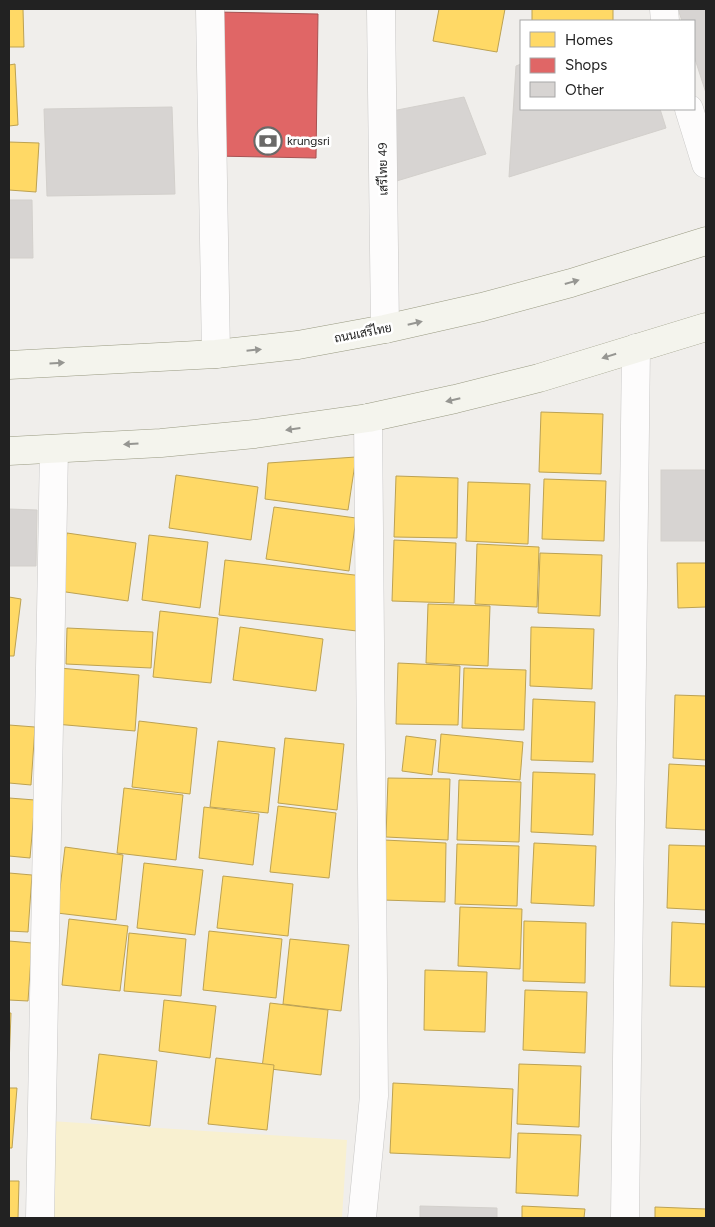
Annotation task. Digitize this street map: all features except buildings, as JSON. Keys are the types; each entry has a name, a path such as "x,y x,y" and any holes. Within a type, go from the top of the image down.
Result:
{"main road":[{"name":"ถนนเสรีไทย","path":"9,365 216,354 298,345 385,329 482,307 572,283 706,241"},
{"path":"9,451 161,443 255,434 368,418 539,378 706,327"}],"street":[{"path":"210,9 216,354"},
{"name":"เสรีไทย 49","path":"381,9 385,329"},
{"path":"690,110 706,164"},
{"path":"625,1218 636,348"},
{"path":"362,1218 374,1096 368,418"},
{"path":"40,1218 54,449"}],"sand":[{"path":"50,1121 347,1140 342,1218 44,1218"}],"place":[{"name":"krungsri","path":"268,141"}]}
